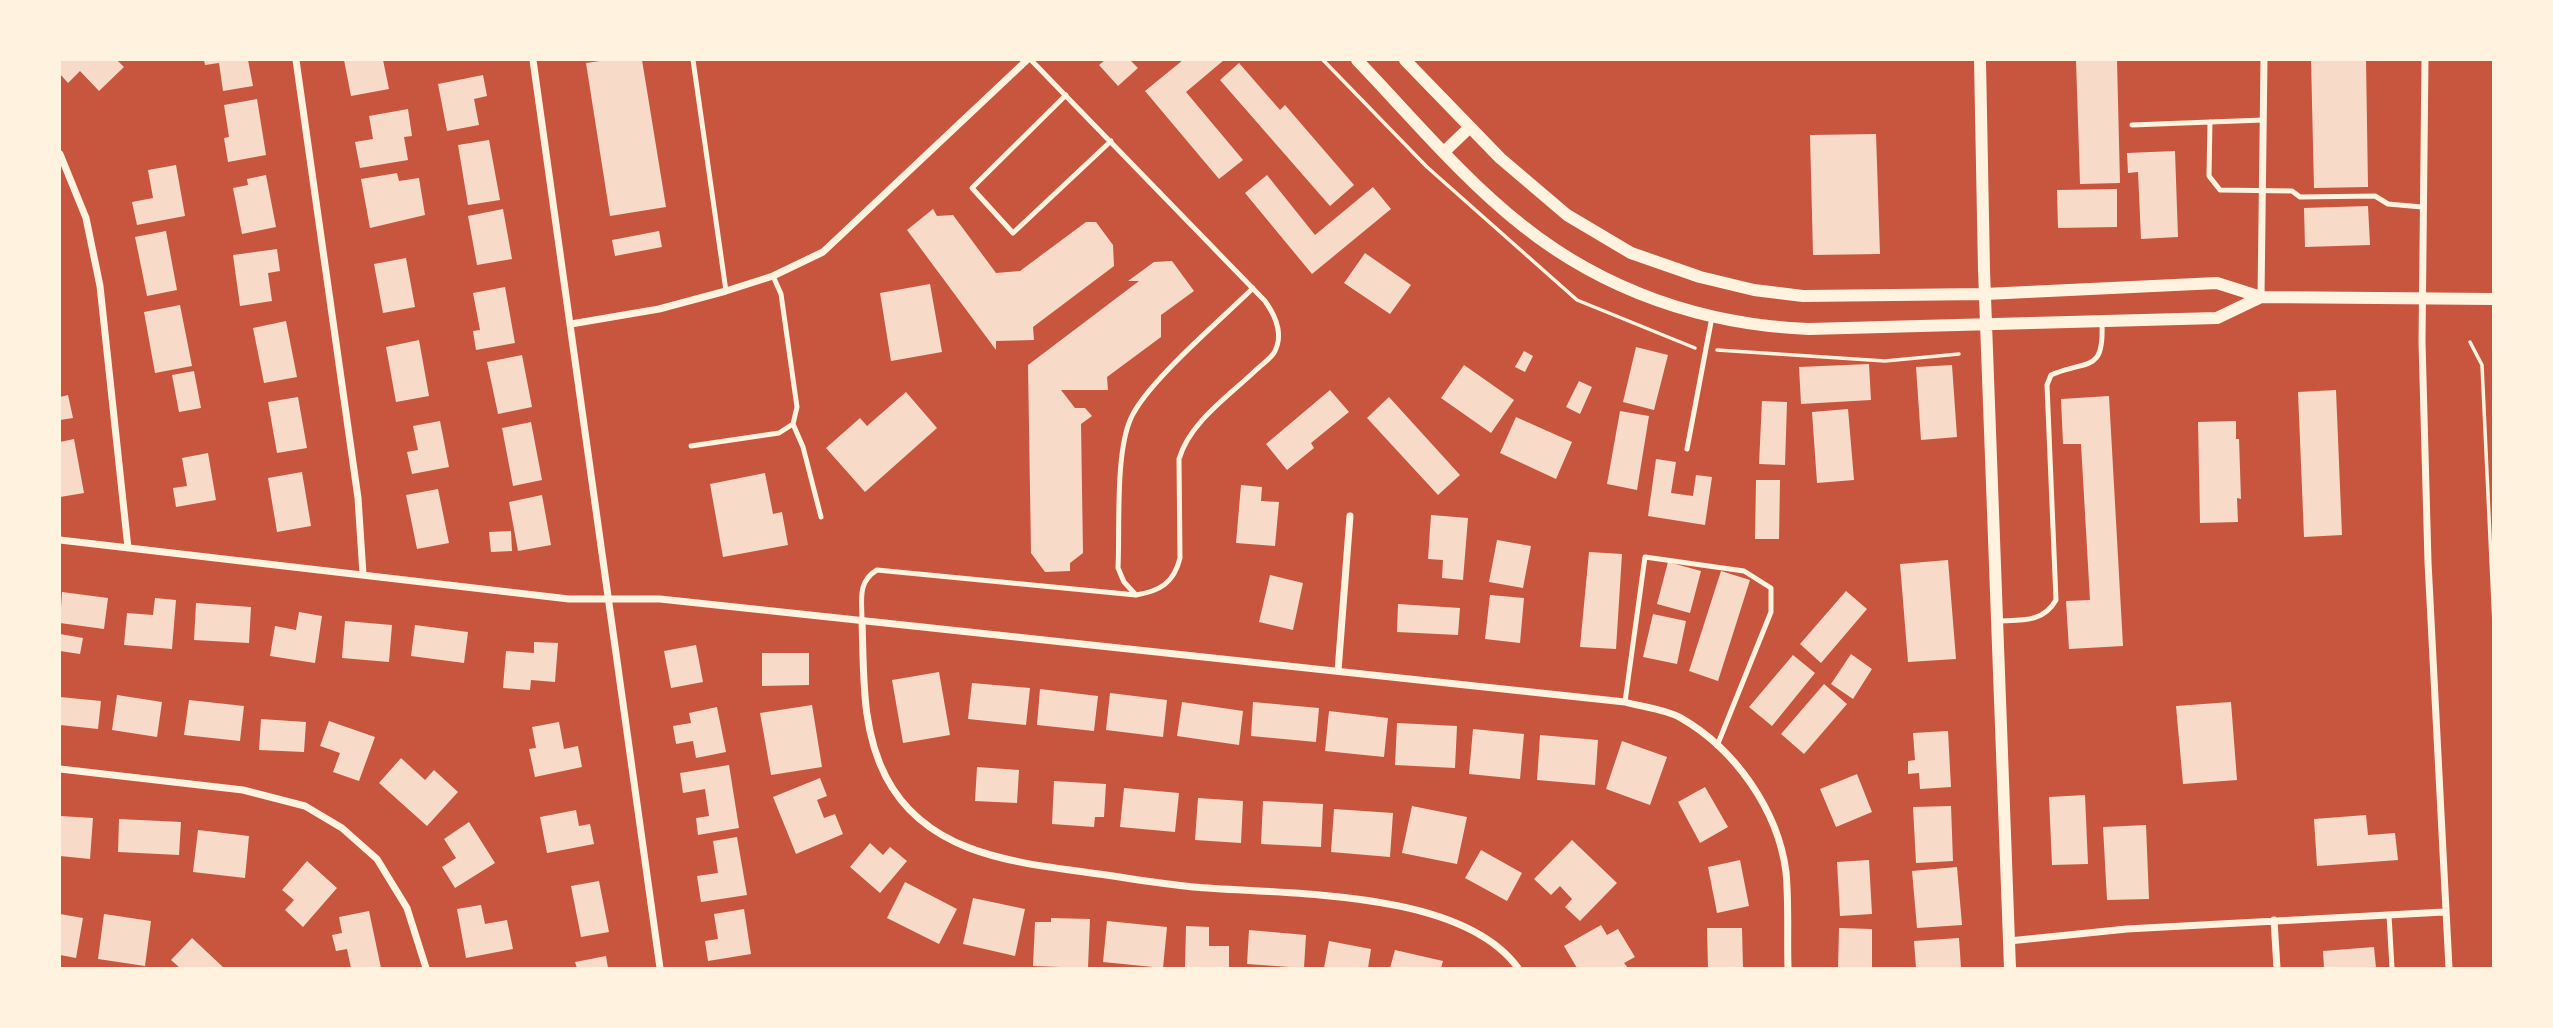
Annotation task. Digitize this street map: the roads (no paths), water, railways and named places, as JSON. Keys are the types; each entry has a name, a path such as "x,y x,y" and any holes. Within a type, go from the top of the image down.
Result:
{"street":[{"path":"296,60 358,498 363,574"},
{"path":"533,60 660,968"},
{"path":"571,324 659,309 726,291 773,276 823,252 1029,60"},
{"path":"1357,60 1521,225 1557,251 1620,286 1656,301 1712,317 1766,327 1809,329 2102,324 2217,318 2261,297"},
{"path":"1405,60 1500,158 1567,215 1631,253 1700,277 1754,290 1803,296 1985,294 2217,283 2261,297 2494,299"},
{"path":"1980,60 1986,326 2010,968"},
{"path":"2261,297 2264,60"},
{"path":"2425,60 2421,297 2444,912 2449,968"},
{"path":"1445,151 1470,127"},
{"path":"60,154 86,218 100,286 128,548"},
{"path":"1338,671 1350,516"},
{"path":"60,540 569,599 660,599 1625,702 1680,717 1717,746 1746,774 1775,828 1786,871 1788,968"},
{"path":"862,621 867,726 886,778 919,820 958,844 1018,863 1190,887 1362,900 1416,910 1465,924 1510,956 1518,968"},
{"path":"60,769 243,790 305,806 342,828 377,859 407,908 426,968"},
{"path":"2009,941 2127,929 2444,912"},
{"path":"2274,920 2277,968"}],"lane":[{"path":"693,60 726,291"},
{"path":"862,621 862,586 868,575 877,570 1136,596 1160,590 1176,573 1180,558 1179,459 1183,446 1201,423 1275,352 1278,339 1275,315 1253,288 1029,60"},
{"path":"1066,95 971,188 1013,233 1111,141"},
{"path":"2132,125 2263,120"},
{"path":"2210,122 2209,176 2220,190 2292,191 2300,197 2375,196 2388,204 2422,207"},
{"path":"773,276 780,294 796,407 793,424 803,447 821,517"},
{"path":"1136,596 1124,582 1118,568 1123,444 1131,417 1148,392 1253,288"},
{"path":"1688,449 1712,317"},
{"path":"1997,621 2036,619 2050,611 2056,600 2047,385 2051,375 2095,361 2103,349 2102,324"},
{"path":"691,446 779,433 793,424"},
{"path":"1625,702 1645,557 1744,571 1771,588 1771,612 1717,746"},
{"path":"2389,915 2392,968"}]}
